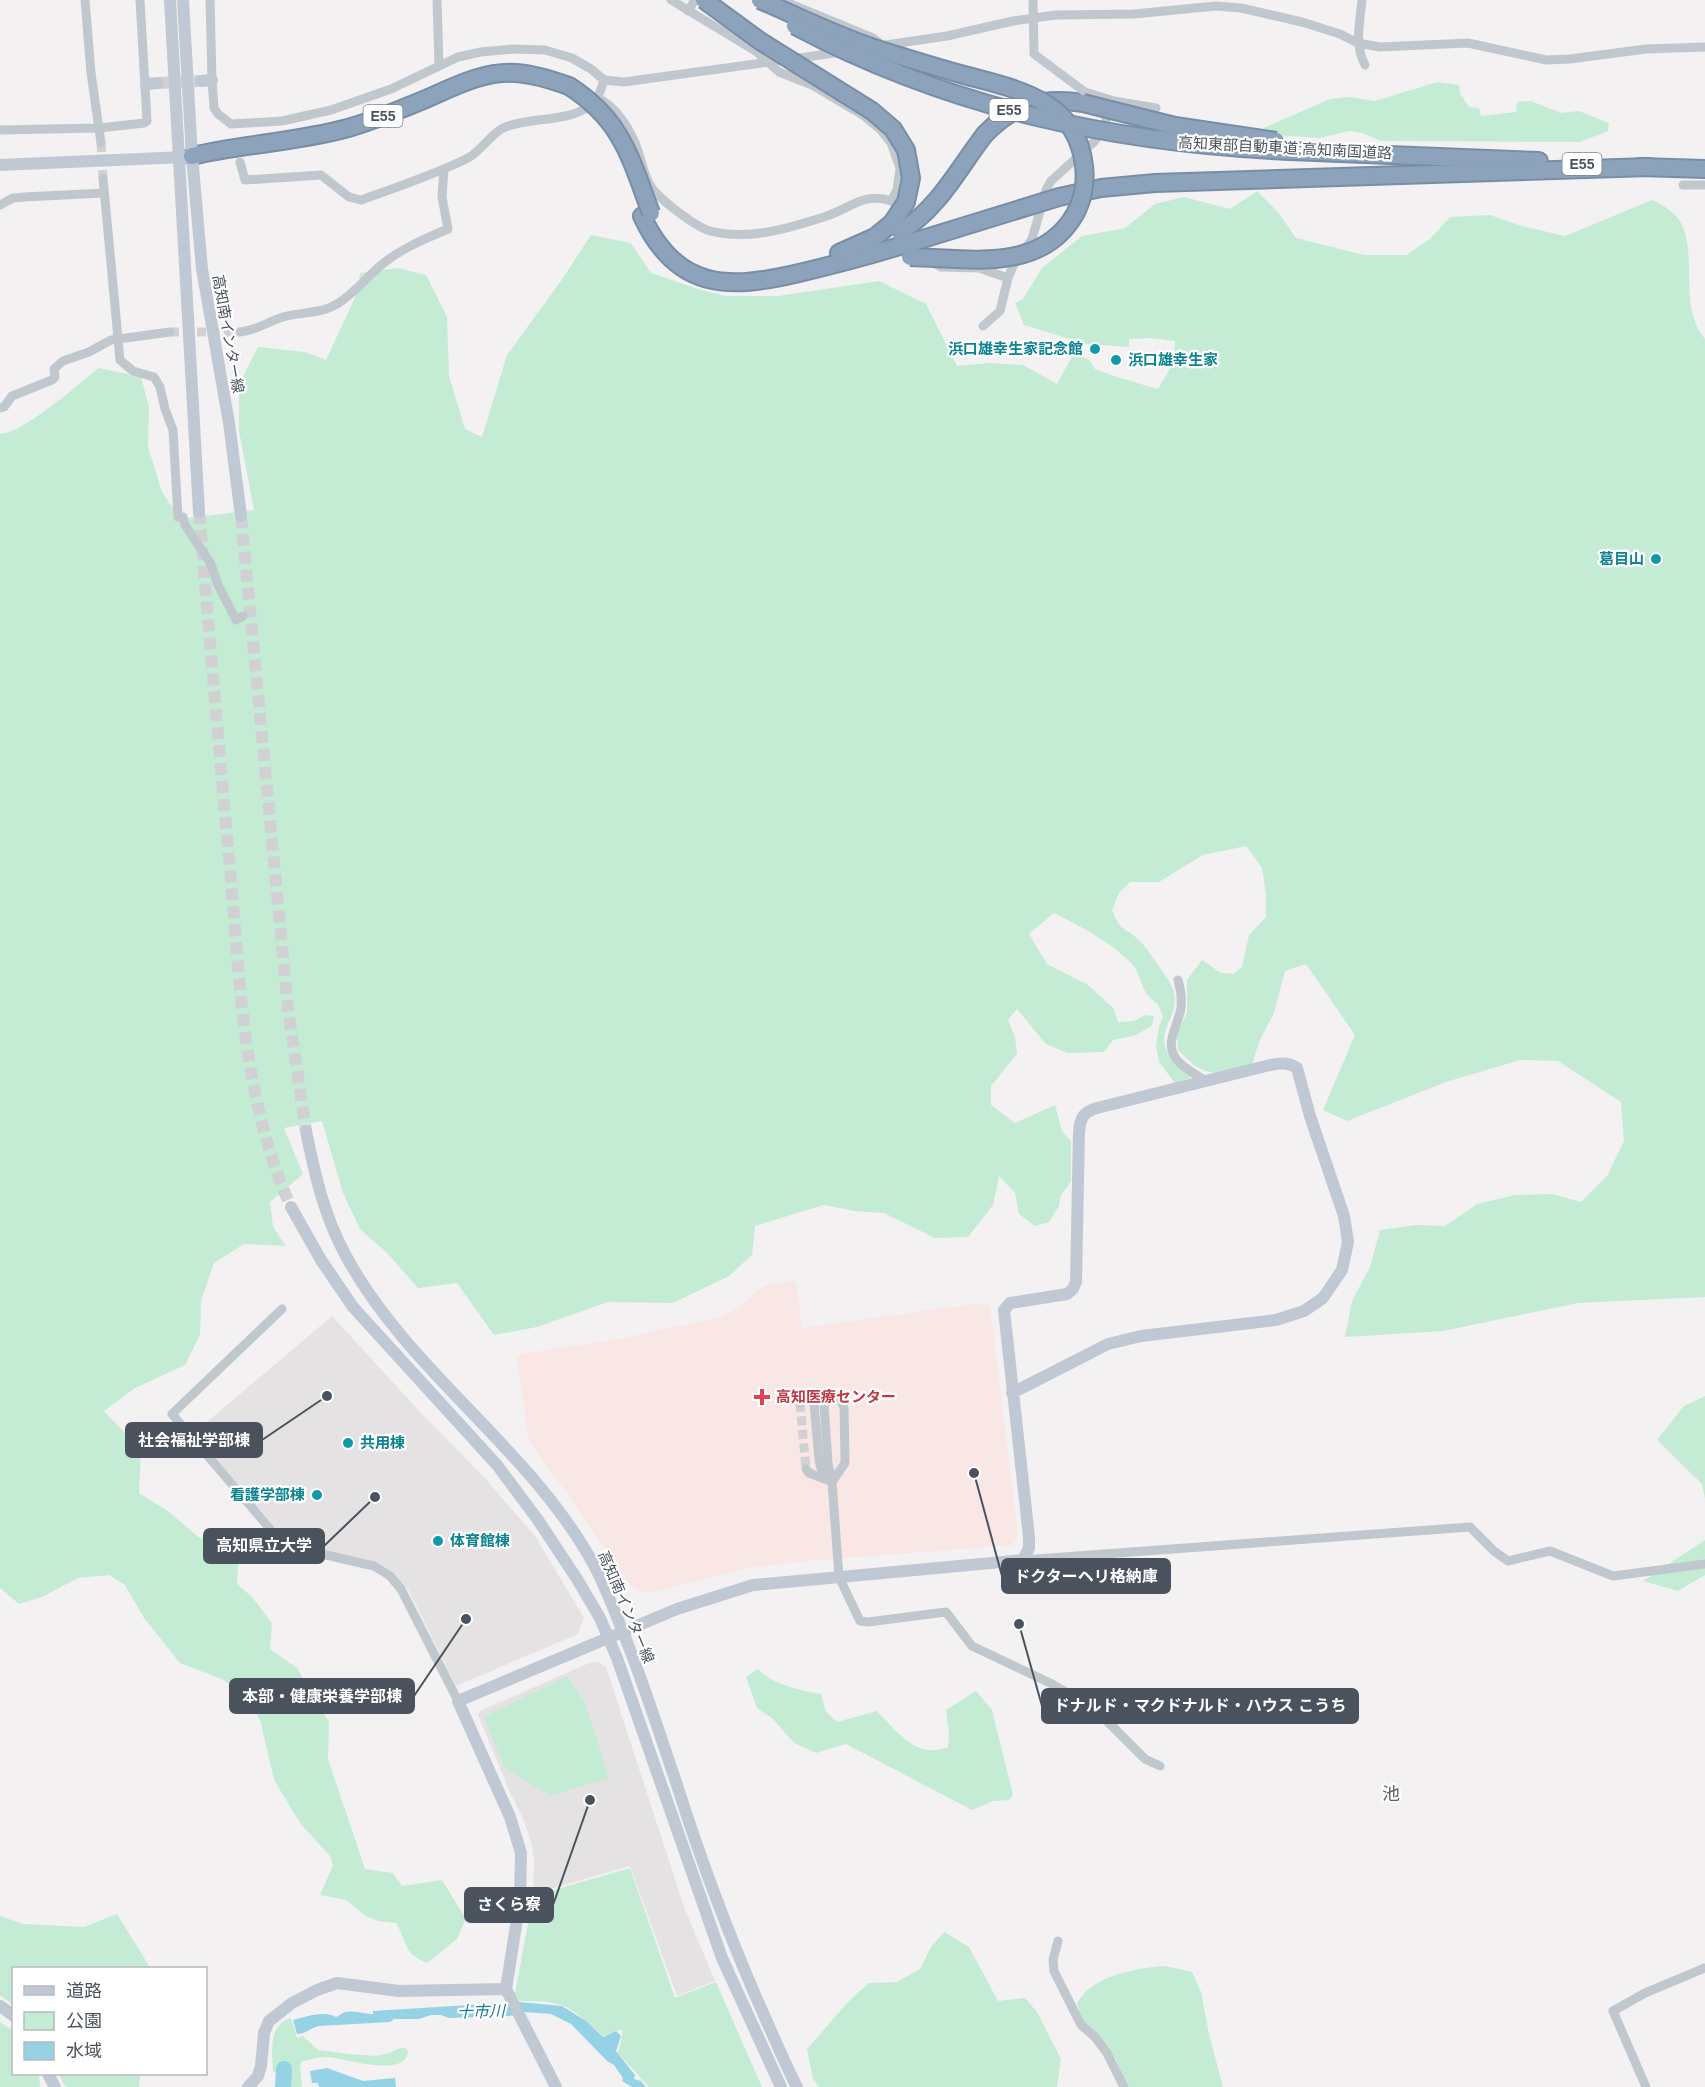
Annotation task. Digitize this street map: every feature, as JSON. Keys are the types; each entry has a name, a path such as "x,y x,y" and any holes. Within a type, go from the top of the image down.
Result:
{"highway":[{"path":"704,0 760,41 872,111 893,129 906,150 911,178 901,239"},
{"name":"高知東部自動車道;高知南国道路","path":"747,0 862,59 920,82 988,104 1095,130 1161,141 1204,146 1290,147"},
{"path":"646,214 681,253 702,265 736,273 761,271 839,253 875,237 901,239 979,260 1009,258 1033,252 1053,240 1069,224 1076,212 1084,185 1083,157 1073,132 1058,112 1036,97 1002,84 914,61 862,44 760,0"},
{"name":"E55","path":"184,157 245,155 351,136 399,122 467,93 492,85 528,85 566,91 590,115 609,139 646,214"},
{"path":"901,239 936,202 985,135 1005,116 1020,108 1051,100 1083,103 1175,126 1290,147"},
{"name":"E55","path":"1290,147 1457,150 1515,160 1705,169"},
{"path":"646,214 655,241 668,256 684,268 707,280 720,283 748,283 819,269 901,239 1101,188 1155,183 1650,167"}],"main road":[{"name":"高知南インター線","path":"170,0 184,157 229,423 241,516"},
{"name":"高知南インター線","path":"183,0 184,157 199,512"},
{"path":"0,165 184,157"},
{"path":"556,2087 507,1992 520,1900 521,1853 510,1817 458,1701 677,1609 753,1585 1023,1560 1029,1548 1029,1537 1012,1393 1004,1315 1006,1306 1017,1301 1067,1294 1076,1282 1079,1122 1082,1115 1088,1110 1283,1063 1297,1068 1310,1116 1344,1216 1348,1242 1342,1270 1323,1298 1304,1311 1276,1320 1141,1336 1108,1344 1012,1393"},
{"name":"高知南インター線","path":"306,1131 318,1190 335,1234 346,1257 372,1297 410,1347 513,1456 561,1515 595,1568 631,1652 698,1850 737,1956 797,2087"},
{"name":"高知南インター線","path":"291,1207 321,1260 353,1307 497,1465 538,1520 600,1618 649,1747 722,1958 781,2087"},
{"path":"248,2087 258,2076 264,2033 269,2021 292,2003 317,1990 337,1983 399,1991 507,1992"}],"street":[{"path":"85,0 91,74 101,142"},
{"path":"0,130 100,128 134,125 147,121 152,83 140,0"},
{"path":"210,0 206,80 214,108 218,114 238,128 331,110 391,89 469,54 528,49 546,50 572,58 604,80 630,82 947,36 1056,15 1134,14 1216,6 1241,8 1302,22 1340,34 1358,43 1388,47 1468,43 1546,60 1646,49 1705,47"},
{"path":"437,0 439,66"},
{"path":"671,0 757,52 779,72 812,85 864,116 880,129 891,143 900,168 897,190 891,201"},
{"path":"688,11 695,0"},
{"path":"781,0 873,38 882,45"},
{"path":"1033,0 1034,54 1085,92 1114,101 1155,108"},
{"path":"1362,0 1358,43 1365,65"},
{"path":"240,162 245,180 321,175 349,197 361,200 444,169 471,156 502,129 526,121 555,119 581,111 597,98 604,80"},
{"path":"597,98 613,109 625,126 637,147 650,186 664,201 695,226 718,233 768,232 827,216 867,198 883,198 900,207 913,222 928,260 941,267 979,268 1008,278"},
{"path":"983,326 1000,311 1008,278 1013,266 1032,239 1046,190 1051,181 1094,142 1102,130 1114,101"},
{"path":"240,332 254,330 283,317 318,312 334,306 354,293 380,266 412,245 448,229 442,197 444,169"},
{"path":"103,178 120,360 133,371 153,377 160,387 173,430 178,517 183,517 185,525 211,564 218,585 236,620 243,616"},
{"path":"1683,185 1705,185"},
{"path":"0,205 13,198 104,193"},
{"path":"0,408 4,407 12,396 52,381 55,377 54,369 63,362 111,340 170,332"},
{"path":"1178,980 1182,991 1181,1011 1173,1031 1171,1047 1174,1057 1181,1065 1206,1081"},
{"path":"282,1309 172,1414 271,1530 283,1540 300,1549 374,1566 390,1576 401,1589 458,1701"},
{"path":"818,1392 814,1403 819,1460 821,1468 832,1482"},
{"path":"800,1403 806,1395 818,1392 833,1393 841,1400 844,1408 845,1463 832,1482"},
{"path":"829,1393 824,1404 839,1577 860,1621 868,1622 946,1612 972,1646 1050,1683 1095,1709 1145,1759 1160,1766"},
{"path":"806,1469 809,1473 832,1482"},
{"path":"1023,1560 1470,1527 1494,1551 1508,1561 1550,1551 1613,1576 1705,1564"},
{"path":"1058,1941 1053,1960 1054,1971 1081,2025 1095,2037 1107,2053 1124,2087"},
{"path":"1646,2087 1613,2011 1645,1993 1705,1968"}],"shaded area":[{"name":"高知医療センター","path":"796,1281 802,1328 981,1303 990,1306 1018,1536 1013,1545 807,1561 748,1568 649,1593 633,1588 529,1440 516,1355 619,1339 718,1318 743,1305 763,1286"},
{"path":"332,1316 482,1475 535,1536 584,1618 578,1634 456,1686 408,1589 394,1575 371,1560 310,1548 281,1534 194,1433"},
{"path":"598,1662 606,1667 684,1907 715,1981 677,1996 630,1866 533,1894 534,1859 525,1823 478,1715 480,1711 589,1663"}],"green space":[{"path":"1437,82 1459,85 1460,93 1469,107 1479,108 1481,116 1516,112 1517,102 1531,101 1561,113 1579,111 1609,123 1608,131 1580,142 1381,141 1362,133 1349,131 1320,138 1259,134 1264,128 1330,99 1349,97 1375,101"},
{"path":"1257,191 1278,212 1296,238 1364,255 1406,255 1430,239 1450,217 1490,215 1522,226 1565,236 1652,200 1668,209 1681,223 1688,251 1692,312 1705,339 1705,1297 1578,1303 1443,1331 1345,1337 1352,1301 1370,1267 1380,1230 1416,1225 1445,1226 1477,1204 1515,1195 1552,1194 1581,1202 1607,1176 1624,1141 1621,1102 1558,1061 1520,1060 1446,1082 1347,1121 1323,1110 1355,1035 1306,964 1285,971 1274,1013 1259,1042 1252,1065 1220,1073 1204,1071 1178,1050 1177,1033 1187,1013 1187,980 1202,960 1221,973 1233,974 1242,967 1249,935 1266,917 1262,868 1246,846 1203,855 1159,882 1130,882 1119,893 1112,910 1121,927 1145,947 1171,985 1175,1003 1164,1041 1173,1061 1191,1078 1175,1083 1159,1062 1156,1046 1163,1017 1158,1004 1144,989 1134,967 1122,954 1094,935 1054,913 1029,934 1047,964 1088,985 1114,1009 1118,1022 1134,1021 1145,1015 1154,1016 1152,1026 1136,1035 1113,1040 1104,1052 1068,1053 1046,1044 1017,1009 1008,1020 1015,1037 1017,1054 991,1086 991,1105 1015,1123 1055,1105 1062,1131 1071,1141 1071,1181 1060,1197 1059,1206 1049,1222 1035,1226 1019,1214 1015,1193 999,1176 993,1205 968,1237 935,1238 884,1213 855,1211 824,1205 755,1226 752,1255 729,1276 673,1303 608,1302 537,1327 494,1335 457,1283 418,1288 387,1253 360,1229 343,1193 322,1121 284,1128 303,1174 270,1202 273,1227 286,1246 244,1244 214,1263 201,1301 200,1335 185,1365 135,1388 104,1411 141,1450 139,1493 168,1511 198,1537 239,1549 237,1584 252,1597 272,1623 270,1649 297,1668 329,1722 328,1759 365,1869 393,1873 402,1886 442,1880 466,1919 457,1939 427,1963 422,1961 411,1953 396,1923 378,1921 366,1916 346,1900 320,1895 333,1865 330,1856 300,1823 274,1780 261,1723 249,1700 224,1680 180,1663 144,1618 125,1585 109,1575 78,1578 42,1597 19,1604 0,1588 0,434 23,426 99,368 141,377 149,407 148,447 162,492 180,519 254,510 239,431 239,384 258,347 305,352 326,360 358,291 360,273 398,268 426,275 447,317 449,376 465,429 482,437 507,355 591,235 631,243 651,273 725,296 778,296 879,281 926,304 957,366 989,363 1023,365 1057,384 1075,351 1089,360 1095,369 1158,389 1174,362 1175,341 1149,338 1129,339 1129,347 1086,344 1024,325 1015,303 1023,299 1042,268 1082,236 1125,228 1155,204 1184,197 1230,209"},
{"path":"1705,1396 1705,1499 1702,1484 1657,1440 1684,1406"},
{"path":"1705,1540 1705,1575 1678,1591 1643,1581"},
{"path":"758,1669 779,1683 821,1694 826,1712 837,1722 877,1711 900,1735 917,1747 927,1750 948,1747 946,1710 976,1691 992,1710 1013,1795 1009,1800 993,1801 972,1810 846,1744 816,1753 794,1743 773,1719 757,1708 746,1677"},
{"path":"567,1676 585,1702 609,1778 550,1796 504,1767 484,1717"},
{"path":"630,1868 675,1998 716,1982 762,2087 649,2087 618,2053 623,2032 621,2029 603,2036 566,2007 548,2002 520,2001 515,1994 533,1896"},
{"path":"117,1914 149,1967 12,1967 12,2004 0,1995 0,1916 23,1924 84,1927"},
{"path":"944,1932 969,1947 998,2001 1025,1998 1037,2012 1061,2059 1057,2087 819,2087 813,2079 807,2049 848,2002 869,1983 897,1982 920,1969 931,1947"},
{"path":"1165,1966 1192,1972 1201,1992 1223,2087 1127,2087 1116,2059 1082,2022 1077,2003 1085,1992 1096,1984 1125,1972"},
{"path":"291,2018 297,2038 303,2036 318,2050 376,2056 400,2048 408,2051 405,2060 385,2066 326,2057 302,2061 300,2066 302,2087 286,2087 286,2071 277,2073 273,2071 272,2048 278,2027"},
{"path":"0,2022 12,2030 12,2075 39,2075 40,2087 0,2087"},
{"path":"59,2075 140,2075 139,2087 65,2086"}],"water":[{"path":"519,2002 562,2006 586,2021 603,2037 616,2031 621,2036 616,2051 635,2075 634,2079 641,2081 646,2087 632,2087 622,2081 623,2078 614,2065 607,2061 571,2024 551,2014 524,2012 510,2016 449,2018 431,2015 419,2019 394,2019 390,2022 319,2026 297,2034 293,2020 320,2014 336,2017 344,2012 373,2014 373,2011"},
{"path":"327,2068 363,2081 395,2078 396,2087 319,2087 318,2083 312,2083 310,2071"}],"waterway":[{"name":"十市川","path":"283,2087 284,2069"}],"tunnel":[{"path":"158,83 201,81"},
{"path":"101,143 103,178"},
{"path":"170,332 240,332"},
{"path":"199,512 246,1041 263,1126 275,1167 291,1207"},
{"path":"241,516 288,1009 306,1131"},
{"path":"800,1403 806,1469"}],"place":[{"name":"浜口雄幸生家記念館","path":"1095,349"},
{"name":"浜口雄幸生家","path":"1116,360"},
{"name":"葛目山","path":"1656,559"},
{"name":"社会福祉学部棟","path":"327,1396"},
{"name":"高知医療センター","path":"762,1397"},
{"name":"共用棟","path":"348,1443"},
{"name":"ドクターヘリ格納庫","path":"974,1473"},
{"name":"看護学部棟","path":"317,1495"},
{"name":"高知県立大学","path":"375,1497"},
{"name":"体育館棟","path":"438,1541"},
{"name":"本部・健康栄養学部棟","path":"466,1619"},
{"name":"ドナルド・マクドナルド・ハウス こうち","path":"1019,1624"},
{"name":"さくら寮","path":"590,1800"}],"district":[{"name":"池","path":"1391,1794"}]}
